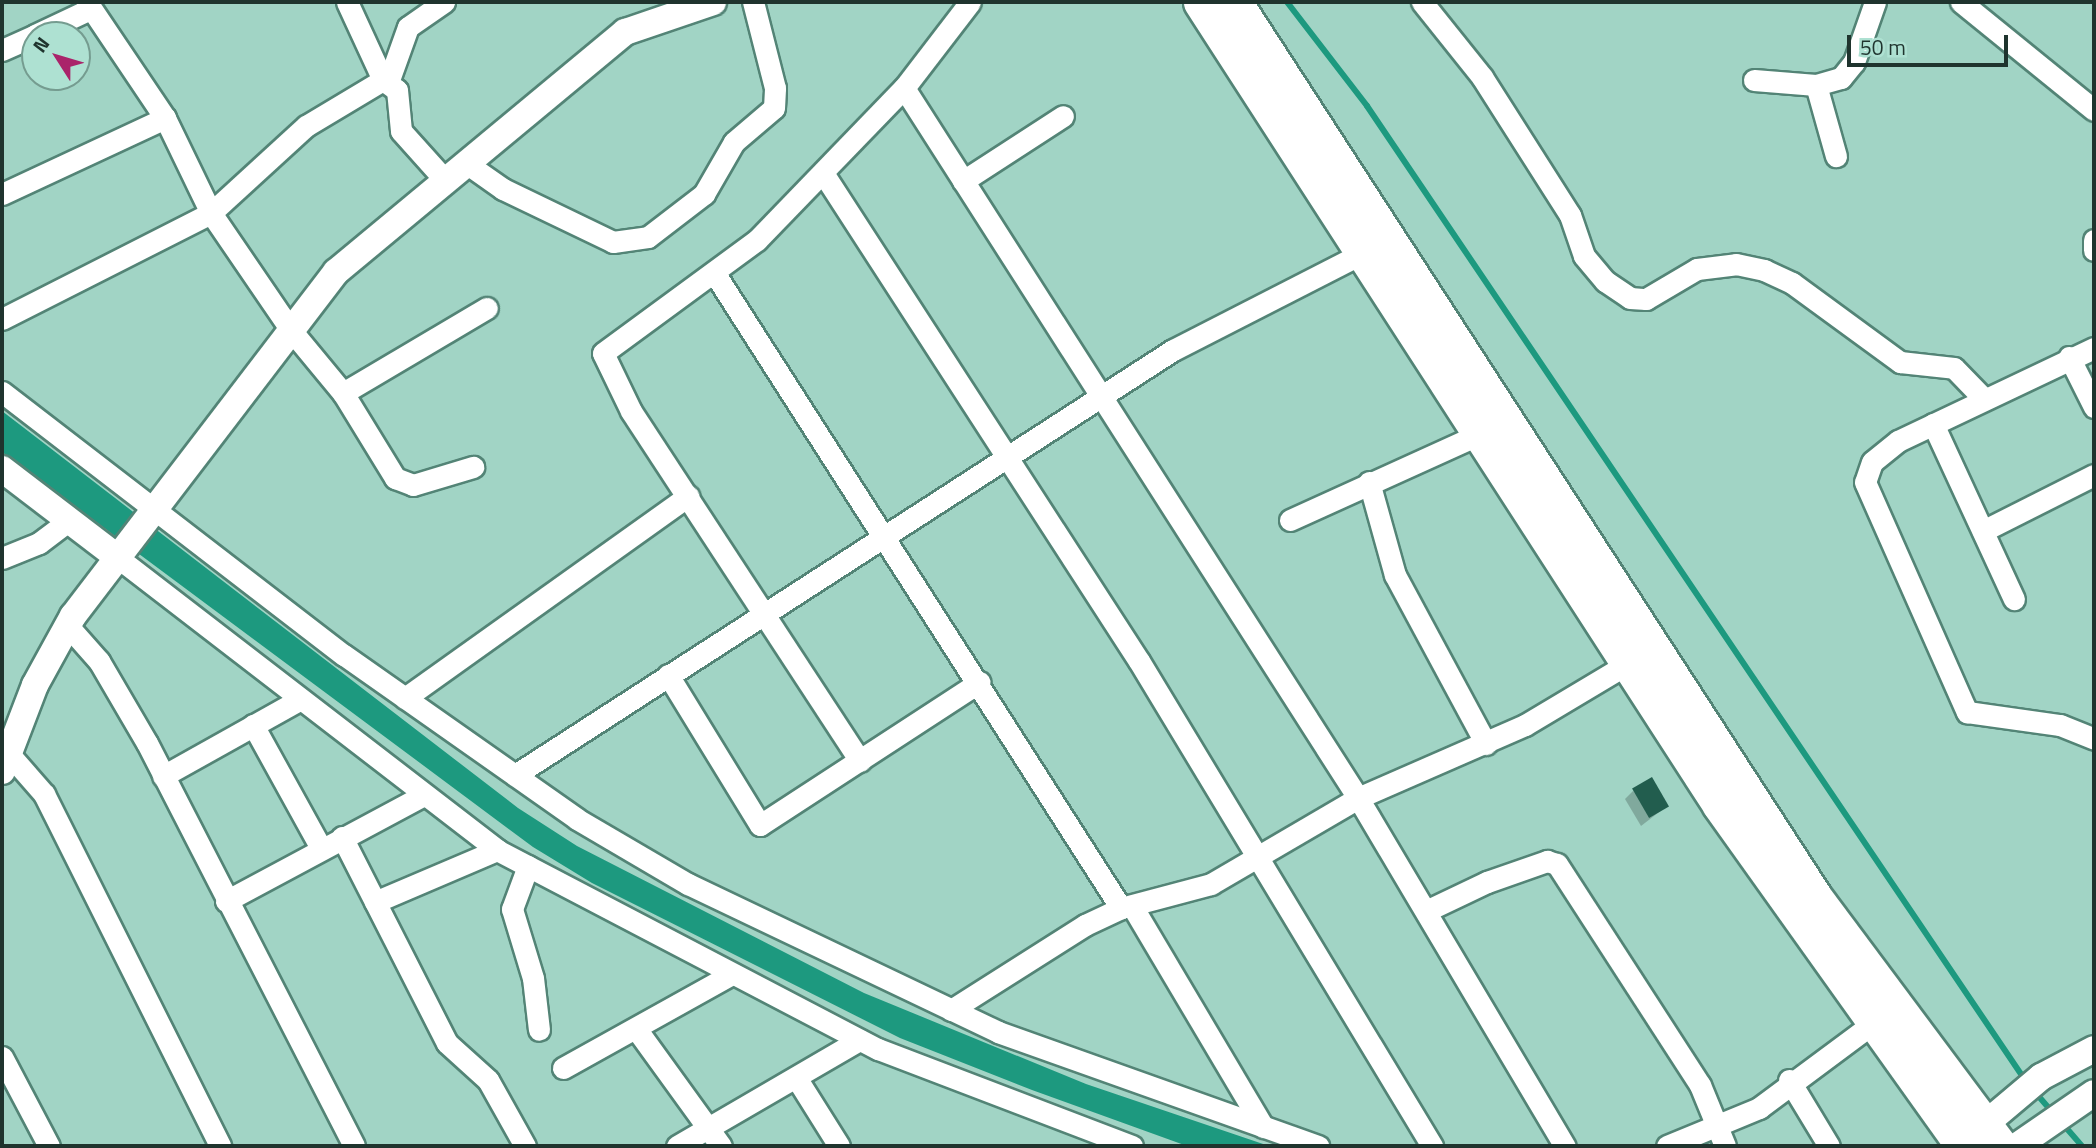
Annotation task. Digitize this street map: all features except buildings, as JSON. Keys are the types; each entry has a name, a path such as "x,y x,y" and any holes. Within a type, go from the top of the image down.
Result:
{"highway":[{"path":"1201,2 1377,244 1978,1140"},
{"path":"1234,2 1377,244 1482,433 1627,664 1872,1024 1978,1140"}],"street":[{"path":"346,2 386,80 397,90 396,122 444,179"},
{"path":"2,319 211,213 306,126 386,80 408,27 444,2"},
{"path":"220,1146 44,794 6,763 35,685 68,626 120,554 290,329 356,251 625,32 713,2"},
{"path":"466,163 503,189 613,242 648,237 704,194 734,142 774,108 775,88 753,2"},
{"path":"860,761 631,411 603,353 715,274 823,173 904,88 970,2"},
{"path":"1422,2 1482,77 1570,215 1584,256 1605,281 1630,298 1646,299 1697,269 1736,264 1764,270 1792,283 1900,362 1954,368 1984,399"},
{"path":"1754,80 1816,85 1833,83 1848,71 1875,2"},
{"path":"1961,2 2094,110"},
{"path":"61,21 89,6 165,118 211,213 290,329 343,394 400,483 413,485 473,467"},
{"path":"2,50 21,41"},
{"path":"1816,85 1836,156"},
{"path":"904,88 1359,798 1564,1146"},
{"path":"963,181 1063,116"},
{"path":"2,194 165,118"},
{"path":"823,173 1008,456 1258,857 1432,1146"},
{"path":"2094,240 2094,250"},
{"path":"515,775 1173,350 1377,244"},
{"path":"715,274 1126,907 1262,1128"},
{"path":"343,394 487,308"},
{"path":"2094,348 1933,424 1879,454 1865,482 1959,702 1975,717 2060,725 2094,739"},
{"path":"2069,358 2094,407"},
{"path":"2,392 152,511 405,698 515,775 688,884 951,1010 1262,1128 1318,1146"},
{"path":"1933,424 2014,598"},
{"path":"1290,520 1482,433"},
{"path":"2,469 69,520 120,554 299,700 497,850 730,975 859,1040 988,1096 1132,1146"},
{"path":"1983,531 2094,475"},
{"path":"1369,482 1395,575 1486,744"},
{"path":"405,698 688,496"},
{"path":"2,558 38,543 69,520"},
{"path":"68,626 99,661 163,776 354,1146"},
{"path":"951,1010 1126,907 1211,884 1359,798 1486,744 1627,664"},
{"path":"668,675 760,825 979,682"},
{"path":"163,776 299,700"},
{"path":"253,725 321,848"},
{"path":"226,901 424,795"},
{"path":"342,837 447,1043 488,1080 525,1146"},
{"path":"375,902 497,850"},
{"path":"1426,911 1487,882 1547,861 1557,864 1700,1085 1721,1137"},
{"path":"528,866 512,909 533,978 539,1030"},
{"path":"564,1068 638,1030 730,975"},
{"path":"1667,1146 1721,1137 1759,1108 1789,1080 1872,1024"},
{"path":"638,1030 716,1138"},
{"path":"677,1146 716,1138 797,1079 859,1040"},
{"path":"1978,1140 2013,1102 2041,1077 2094,1049"},
{"path":"2,1057 49,1146"},
{"path":"797,1079 839,1146"},
{"path":"1789,1080 1829,1146"},
{"path":"2017,1146 2094,1093"}],"shaded area":[{"path":"2,411 518,808 577,846 864,993 1086,1084 1269,1146 1187,1146 1032,1090 900,1038 592,883 533,847 2,452"}],"waterway":[{"path":"1287,2 1367,106 2025,1080"},
{"path":"2034,1091 2052,1112"},
{"path":"2062,1123 2082,1146"}]}
